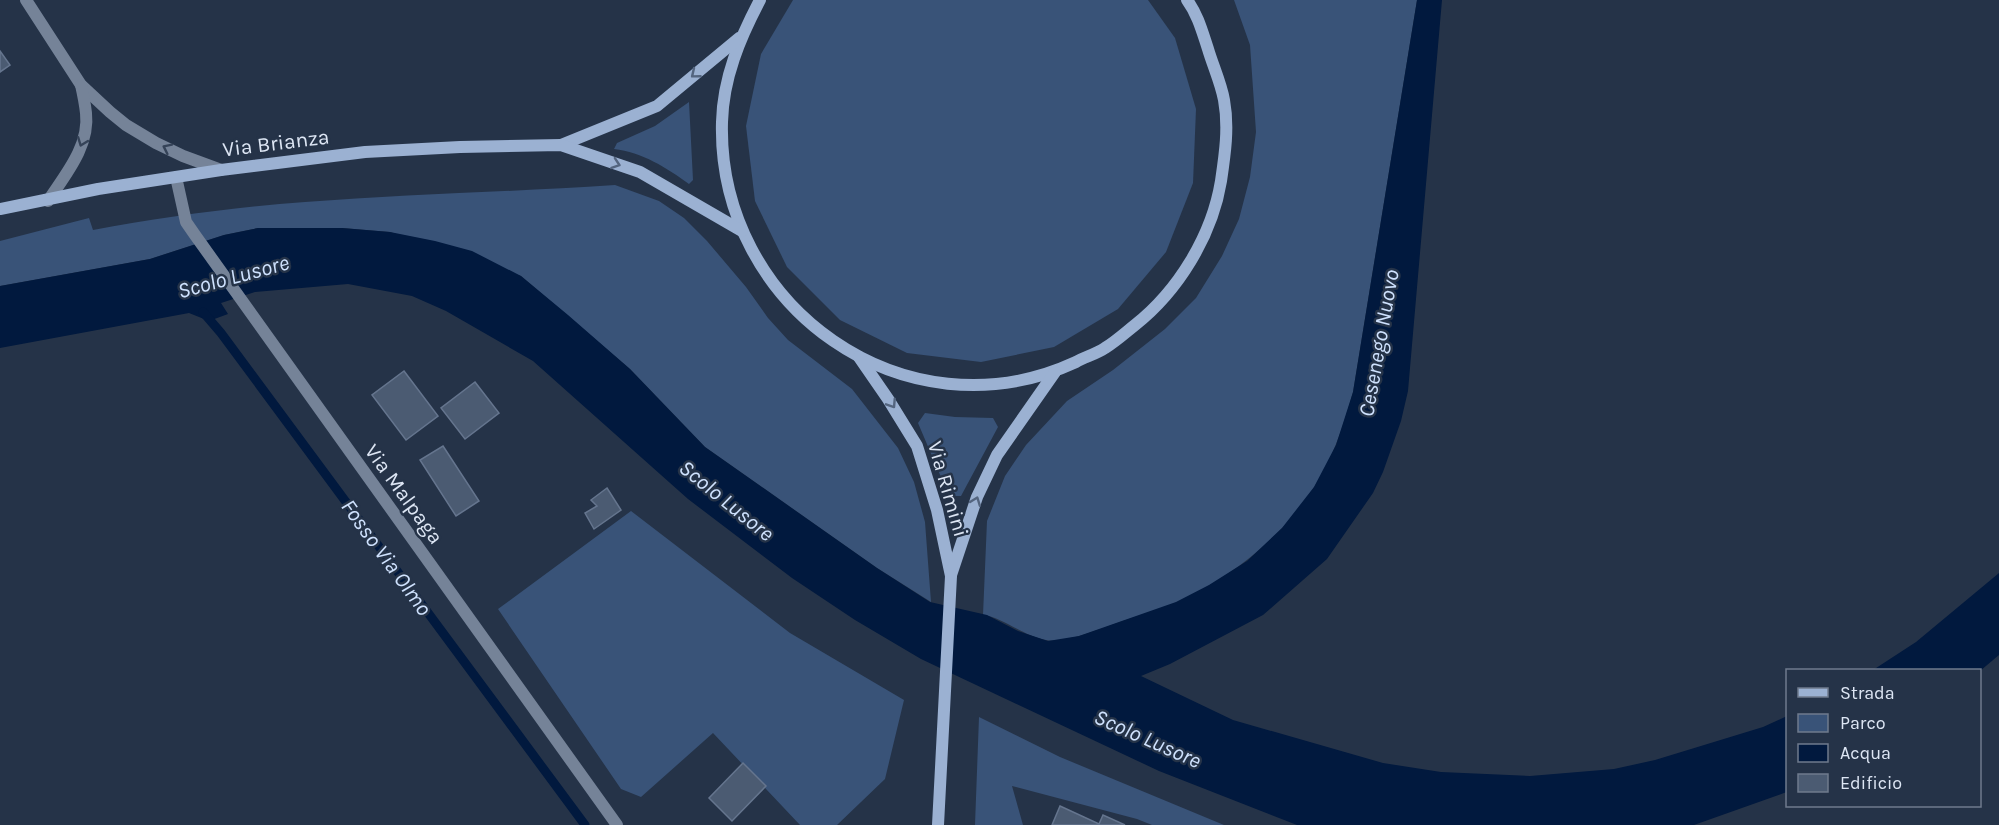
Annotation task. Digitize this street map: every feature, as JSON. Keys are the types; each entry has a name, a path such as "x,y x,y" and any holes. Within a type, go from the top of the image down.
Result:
{"main road":[{"path":"760,0 740,38 728,77 722,120 723,155 728,188 742,231 767,277 793,308 826,336 858,356 889,370 951,384 1019,381 1055,372 1105,348 1154,310 1194,257 1218,198 1226,148 1224,100 1196,14 1194,0"},
{"path":"1187,0 1196,14"},
{"name":"Via Brianza","path":"561,145 657,106 740,38"},
{"name":"Via Brianza","path":"0,209 98,189 221,170 365,152 561,145 640,172 742,231"},
{"name":"Via Rimini","path":"858,356 917,446 937,510 951,576 938,825"},
{"name":"Via Rimini","path":"951,576 977,497 997,455 1055,372"}],"street":[{"path":"26,0 81,85 126,125 183,156 221,170"},
{"path":"48,201 74,163 85,134 87,114 81,85"},
{"name":"Via Malpaga","path":"176,177 186,222 617,825"}],"green space":[{"path":"793,0 1148,0 1175,38 1196,109 1193,183 1166,252 1118,309 1054,347 981,362 907,353 840,320 787,267 755,201 746,126 761,54"},
{"path":"1234,0 1417,0 1353,392 1336,444 1309,495 1292,517 1251,557 1228,574 1178,602 1075,637 1054,641 1038,638 998,619 983,615 987,521 1005,476 1026,445 1067,401 1113,370 1165,329 1196,298 1222,256 1239,219 1250,177 1256,132 1250,45"},
{"path":"689,102 693,180 689,184 644,157 614,149 617,143 655,126"},
{"path":"615,185 659,201 684,218 707,241 788,340 852,389 898,448 914,482 925,522 931,602 877,568 705,447 630,369 521,276 390,232 342,228 258,228 224,235 150,259 0,286 0,241 89,218 93,230 199,213 278,204"},
{"path":"925,413 993,418 998,427 961,496 949,496 918,423"},
{"path":"631,511 790,633 904,700 885,779 837,825 800,825 713,733 641,797 621,789 498,609"},
{"path":"979,717 1060,757 1224,825 1152,825 1012,786 1023,825 975,825"}],"water":[{"path":"1417,0 1442,0 1408,391 1401,421 1383,472 1373,493 1327,559 1263,615 1170,664 1141,676 1233,720 1383,763 1441,772 1530,776 1614,769 1655,760 1763,727 1786,716 1786,792 1694,825 1297,825 1159,771 921,659 855,620 792,578 688,499 533,361 446,311 412,296 348,284 255,292 221,303 228,314 209,321 189,313 0,348 0,286 150,259 224,235 258,228 342,228 390,232 472,251 521,276 568,315 630,369 705,447 877,568 930,602 987,615 1018,631 1048,641 1079,636 1176,602 1247,561 1282,528 1314,487 1336,445 1353,392"},
{"path":"1999,573 1999,655 1981,670 1875,669 1916,642"}],"building":[{"path":"0,51 10,65 0,72"},
{"path":"404,371 438,416 406,440 372,395"},
{"path":"475,382 499,413 465,439 441,408"},
{"path":"443,446 479,501 456,516 420,460"},
{"path":"607,488 621,510 594,529 585,513 597,506 591,500"},
{"path":"743,763 766,786 732,821 709,798"},
{"path":"1060,806 1099,824 1103,815 1125,825 1052,825"}],"waterway":[{"name":"Fosso Via Olmo","path":"203,312 221,333 585,825"}],"water label":[{"name":"Scolo Lusore","path":"233,276"},
{"name":"Cesenego Nuovo","path":"1378,343"},
{"name":"Scolo Lusore","path":"727,500"},
{"name":"Scolo Lusore","path":"1148,738"}]}
